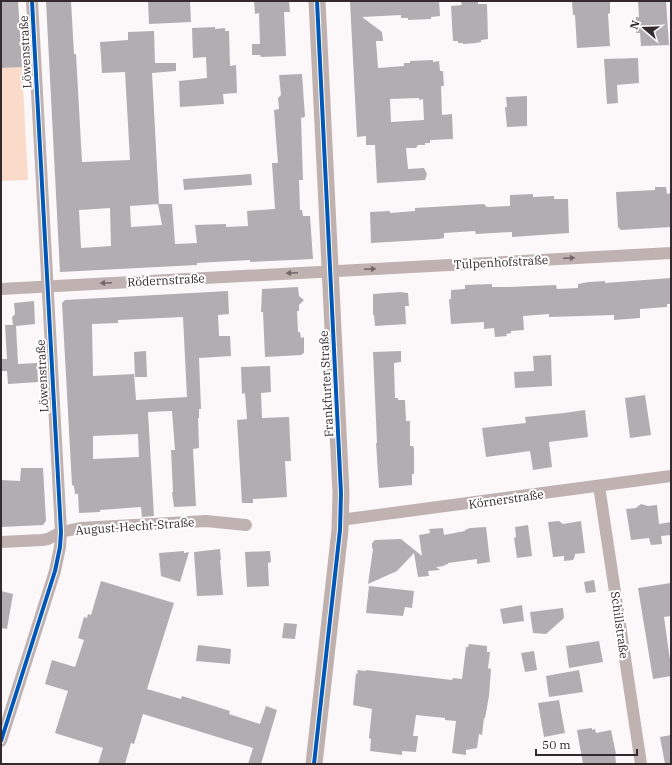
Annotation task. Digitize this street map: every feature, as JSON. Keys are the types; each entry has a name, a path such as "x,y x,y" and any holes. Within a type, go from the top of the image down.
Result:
{"main road":[{"name":"Frankfurter Straße","path":"314,764 340,520 341,493 317,1"}],"street":[{"name":"Löwenstraße","path":"1,741 55,571 61,532 32,1"},
{"name":"Tulpenhofstraße","path":"331,271 671,253"},
{"name":"Rödernstraße","path":"1,289 331,271"},
{"name":"Körnerstraße","path":"340,520 671,476"},
{"name":"Schillstraße","path":"599,486 641,764"},
{"name":"August-Hecht-Straße","path":"1,542 48,539 61,532 80,528 206,521 246,525"}],"shaded area":[{"path":"22,67 28,180 1,181 1,68"}],"building":[{"path":"1,1 18,1 22,67 1,68"},
{"path":"46,1 71,1 74,54 76,54 82,162 130,160 125,72 102,73 100,42 128,40 128,32 154,31 155,63 176,63 176,71 152,73 159,204 172,204 175,244 197,243 195,225 226,224 226,227 248,226 247,211 275,209 272,163 278,163 274,110 279,109 278,98 281,95 279,75 302,74 305,117 301,118 303,180 299,180 300,210 302,210 303,216 310,216 313,259 250,262 250,260 197,263 197,265 60,272","holes":["158,204 162,225 131,227 130,206","110,208 111,246 81,248 79,210"]},
{"path":"148,1 190,1 191,22 149,24"},
{"path":"254,1 289,1 290,12 284,12 286,56 261,57 260,55 252,55 252,44 260,44 259,13 255,14"},
{"path":"350,1 439,1 440,16 431,17 431,19 408,20 408,18 401,18 401,15 362,17 382,32 383,41 376,41 378,68 404,66 404,63 410,63 410,61 439,61 440,71 443,71 444,86 441,86 442,115 452,114 453,139 430,140 430,143 418,145 416,148 406,148 408,169 424,168 427,174 425,180 377,183 375,145 366,145 366,136 357,137","holes":["419,98 419,100 423,99 424,120 391,122 390,99"]},
{"path":"478,1 478,4 487,4 488,39 481,40 481,42 476,43 463,44 458,43 458,41 453,41 451,6 462,5 461,2"},
{"path":"572,1 610,1 610,13 608,14 610,46 577,48 575,15 573,15"},
{"path":"638,1 666,1 669,45 641,46 640,33 636,33 636,17 639,17"},
{"path":"215,27 215,29 225,28 225,31 229,31 230,66 236,65 237,93 223,94 224,104 180,107 179,81 207,78 206,57 193,58 192,28"},
{"path":"638,58 639,83 617,85 618,103 607,104 604,59"},
{"path":"527,96 527,126 507,127 505,107 507,107 506,97"},
{"path":"251,174 252,185 184,190 183,179"},
{"path":"655,187 666,187 667,194 671,193 671,227 621,230 618,227 616,192 655,190"},
{"path":"533,194 533,197 554,196 554,199 568,199 569,233 512,237 512,232 476,234 475,231 444,233 444,238 439,239 371,243 370,212 390,211 390,213 415,211 415,208 484,204 487,207 510,206 510,195"},
{"path":"671,278 671,304 667,304 667,307 640,309 640,318 614,320 614,315 549,317 549,314 523,316 524,330 511,331 511,333 506,334 507,336 495,337 494,328 484,329 484,322 451,324 449,299 451,299 451,290 465,289 465,285 492,284 492,287 509,287 556,285 557,289 578,288 578,284 589,282 605,281 605,283"},
{"path":"298,287 299,296 304,300 299,305 299,311 297,311 298,332 300,332 301,338 304,337 304,353 302,355 265,357 263,312 261,312 262,289"},
{"path":"228,291 229,314 218,315 219,336 230,336 231,356 199,358 201,409 199,409 198,418 199,448 193,449 196,506 174,507 172,492 171,450 175,450 172,411 148,412 154,516 142,517 141,507 79,513 78,494 75,494 74,486 72,485 62,303 65,300","holes":["183,317 187,397 136,400 134,374 93,376 92,324 118,323 118,320","138,434 139,457 93,459 93,436"]},
{"path":"400,292 408,293 409,306 405,306 406,324 375,326 373,315 373,294"},
{"path":"34,301 35,324 16,326 18,364 37,363 38,382 8,384 7,371 1,371 1,359 7,359 5,325 13,325 12,317 15,314 14,303"},
{"path":"146,351 147,377 135,377 134,352"},
{"path":"401,351 401,362 394,363 395,398 398,398 398,400 405,400 406,421 410,421 410,446 413,446 414,449 414,474 412,474 412,485 379,488 373,352"},
{"path":"551,355 552,386 515,388 514,372 534,371 533,356"},
{"path":"270,366 271,392 261,393 262,418 289,417 291,461 285,461 287,497 253,499 253,503 242,503 237,420 247,419 245,393 242,394 241,367"},
{"path":"645,395 651,435 630,438 625,398"},
{"path":"585,410 588,437 549,442 552,467 533,470 530,451 486,457 482,428 526,423 525,417"},
{"path":"21,468 43,468 46,521 43,525 1,527 1,480 20,481"},
{"path":"641,504 648,506 657,505 659,524 671,522 671,535 661,536 662,544 651,545 649,538 631,540 626,509 636,508"},
{"path":"559,521 563,524 581,521 585,553 575,554 573,560 564,561 564,556 553,557 548,522"},
{"path":"528,525 532,556 517,558 514,538 516,537 515,527"},
{"path":"486,527 490,562 477,564 477,559 448,563 444,566 436,567 440,570 428,571 429,576 418,577 414,553 397,571 368,584 373,549 372,543 375,540 401,539 422,556 419,535 430,533 429,529 443,528 444,535 465,531 470,528"},
{"path":"220,549 223,595 197,596 194,552"},
{"path":"184,551 184,553 189,552 180,582 161,576 159,553"},
{"path":"270,551 271,562 268,563 269,586 247,587 245,552"},
{"path":"594,580 596,592 586,593 584,582"},
{"path":"101,581 174,603 147,689 181,699 182,696 230,711 229,714 260,724 266,706 277,710 261,764 248,764 253,748 143,714 134,744 131,743 125,764 98,764 103,748 55,733 68,691 45,684 52,660 75,667 84,640 78,638 84,617 87,618 88,614 91,615"},
{"path":"671,583 671,616 664,617 671,676 653,679 638,588"},
{"path":"369,586 414,591 412,608 405,607 403,616 366,613"},
{"path":"1,591 13,594 7,629 1,628"},
{"path":"522,605 524,621 503,624 500,609"},
{"path":"563,608 564,618 546,634 533,633 530,612"},
{"path":"284,623 297,624 295,639 282,638"},
{"path":"599,641 603,662 569,668 566,646"},
{"path":"469,644 487,646 487,652 490,652 488,668 491,669 489,696 482,735 479,734 477,748 466,750 466,755 452,753 456,721 445,720 445,718 416,715 413,736 418,736 416,752 402,751 402,755 370,751 371,739 369,738 372,709 353,705 356,673 358,674 357,670 452,680 453,678 462,679 466,647 468,647"},
{"path":"198,645 231,649 230,664 196,661"},
{"path":"534,651 537,670 525,672 521,653"},
{"path":"579,670 583,692 549,697 546,676"},
{"path":"559,700 565,733 544,737 538,703"},
{"path":"592,728 592,730 595,729 596,733 611,730 616,754 616,764 583,764 577,730"},
{"path":"671,735 671,764 665,764 660,737"}],"cycle path":[{"path":"1,741 55,571 60,547 61,532 32,1"},
{"path":"314,764 340,530 341,493 317,1"}]}
